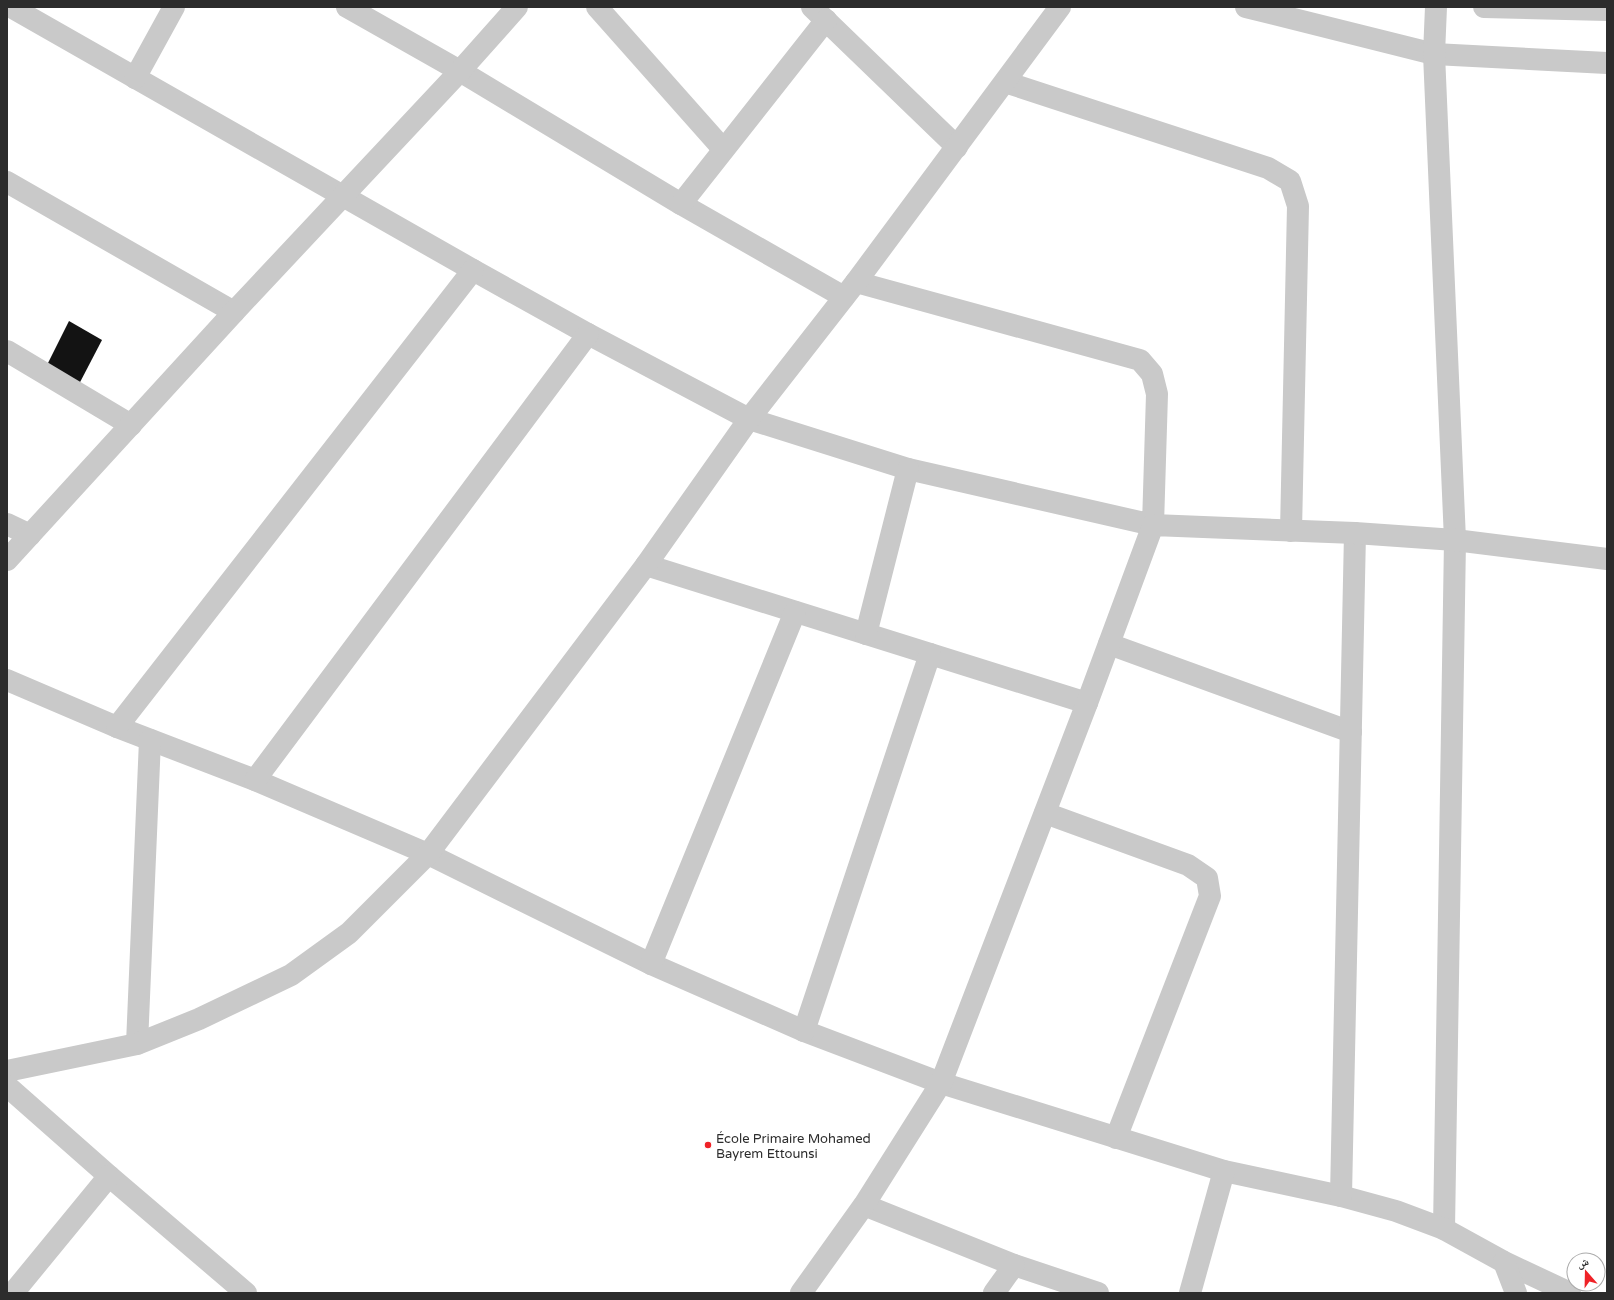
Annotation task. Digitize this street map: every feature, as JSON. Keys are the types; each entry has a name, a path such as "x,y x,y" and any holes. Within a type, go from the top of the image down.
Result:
{"street":[{"path":"11,7 473,270 588,334 749,419 908,469 1153,525 1355,533 1455,540 1607,559"},
{"path":"135,78 174,7"},
{"path":"347,7 460,71 681,204 850,289 1140,360 1152,374 1157,394 1153,525 1045,813 941,1083 864,1205 801,1293"},
{"path":"7,560 234,312 460,71 517,7"},
{"path":"597,7 724,149"},
{"path":"7,1071 137,1044 199,1019 291,975 349,933 428,854 646,565 749,419 850,289 1060,7"},
{"path":"1246,7 1434,54 1607,64"},
{"path":"1436,7 1434,54 1455,540 1444,1229"},
{"path":"1484,7 1607,10"},
{"path":"681,204 724,149 819,14 957,146"},
{"path":"1004,82 1268,168 1290,181 1298,206 1292,531"},
{"path":"7,182 234,312"},
{"path":"117,727 473,270"},
{"path":"255,780 588,334"},
{"path":"7,351 131,425"},
{"path":"866,634 908,469"},
{"path":"7,524 30,535"},
{"path":"1341,1196 1355,533"},
{"path":"646,565 1087,703"},
{"path":"651,964 795,612"},
{"path":"1109,644 1351,732"},
{"path":"804,1031 930,654"},
{"path":"7,680 117,727 255,780 428,854 651,964 804,1031 941,1083 1224,1171 1341,1196 1396,1211 1444,1229 1504,1262 1570,1293"},
{"path":"137,1044 150,740"},
{"path":"1045,813 1188,865 1207,878 1210,896 1116,1138"},
{"path":"7,1086 245,1293"},
{"path":"1190,1293 1224,1171"},
{"path":"13,1293 109,1176"},
{"path":"864,1205 1014,1265 1098,1293"},
{"path":"1504,1262 1516,1293"},
{"path":"994,1293 1014,1265"}],"building":[{"path":"69,321 102,340 77,388 45,369"}],"place":[{"name":"École Primaire Mohamed Bayrem Ettounsi","path":"708,1145"}]}
